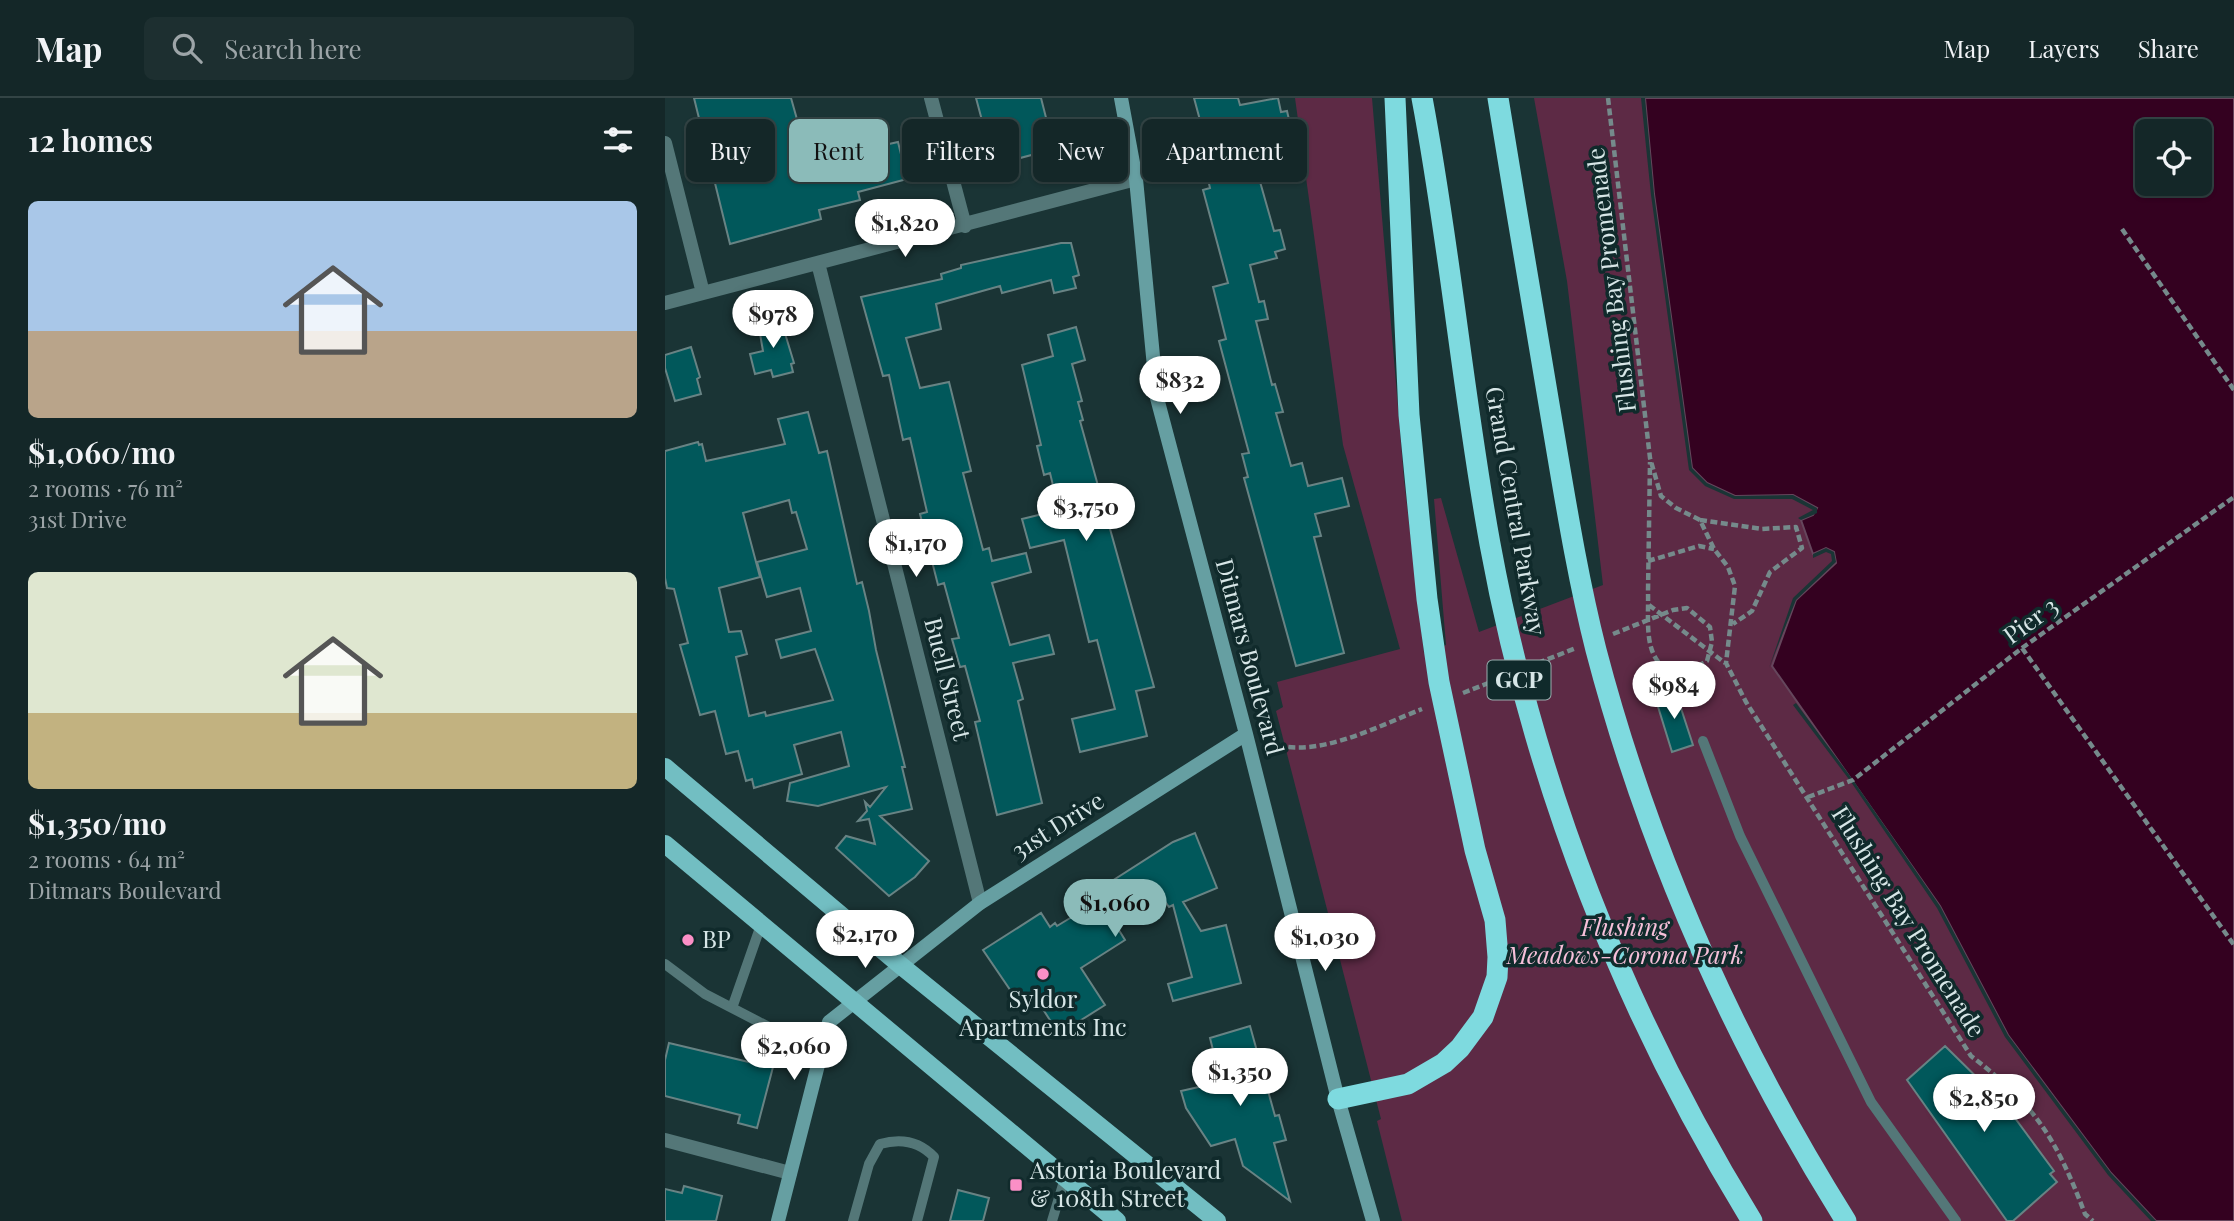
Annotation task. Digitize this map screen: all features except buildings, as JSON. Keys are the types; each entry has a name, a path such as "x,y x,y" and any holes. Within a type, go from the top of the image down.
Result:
{"highway":[{"path":"1338,1099 1408,1084 1444,1063 1460,1048 1483,1017 1497,977 1495,920 1475,850 1441,695 1426,587 1409,415 1395,98"},
{"name":"Grand Central Parkway","path":"1422,98 1441,204 1490,543 1527,711 1567,834 1630,992 1689,1112 1752,1221"},
{"name":"Grand Central Parkway","path":"1498,98 1562,483 1597,650 1629,763 1662,854 1710,972 1769,1087 1846,1221"},
{"name":"Grand Central Parkway","path":"1769,1087 1854,1221"}],"main road":[{"path":"665,767 899,964 1217,1221"},
{"path":"665,845 1110,1218"}],"street":[{"path":"931,98 965,226"},
{"name":"Ditmars Boulevard","path":"1121,98 1136,179 1157,398 1246,734 1338,1099 1373,1221"},
{"path":"665,143 703,293"},
{"path":"665,303 1136,179"},
{"name":"Buell Street","path":"818,263 980,904"},
{"name":"31st Drive","path":"778,1221 819,1053 829,1023 899,964 980,904 1246,734"},
{"path":"665,1140 790,1173"}],"lane":[{"path":"1703,741 1740,836 1871,1102 1956,1221"},
{"path":"733,1008 761,925"},
{"path":"665,964 705,994 819,1053"},
{"path":"853,1221 869,1164 880,1144 899,1139 926,1149 934,1157 917,1221"},
{"path":"1052,1221 1065,1178"}],"path":[{"name":"Flushing Bay Promenade","path":"1608,98 1650,458 1648,561 1649,605 1651,655 1666,672 1680,675 1707,661 1712,642 1710,627 1686,608 1673,610 1609,635"},
{"path":"2122,229 2234,390"},
{"name":"Flushing Bay Promenade","path":"1650,458 1661,496 1676,508 1700,520 1762,529 1796,527 1802,548 1770,572 1752,611 1732,625"},
{"name":"Pier 3","path":"1808,797 1853,780 2022,648 2234,497"},
{"path":"1700,520 1714,549 1728,567 1735,586 1725,663"},
{"path":"1648,561 1699,546 1714,549"},
{"path":"1649,605 1725,663"},
{"path":"1532,666 1583,645"},
{"path":"2022,648 2234,945"},
{"name":"Flushing Bay Promenade","path":"1725,663 1745,702 1971,1056 2010,1086 2057,1147 2085,1214 2092,1221"},
{"path":"1455,696 1507,676"},
{"path":"1285,749 1330,742 1430,706"}],"green space":[{"name":"Flushing Meadows-Corona Park","path":"1295,98 1372,98 1404,479 1424,653 1446,645 1434,499 1441,498 1479,632 1603,585 1567,281 1534,98 1853,98 2234,1221 1402,1221 1377,1121 1381,1119 1276,711 1283,707 1277,682 1400,649 1343,445 1307,182 1307,119 1298,119"}],"shaded area":[{"path":"1645,98 2234,98 2234,1221 2156,1221 2111,1173 2008,1035 1940,906 1772,666 1796,600 1836,563 1834,552 1826,548 1813,554 1801,520 1813,515 1817,508 1793,495 1735,496 1707,483 1692,468 1654,194"}],"pier":[{"path":"1641,98 1645,98 1654,194 1692,468 1707,483 1735,496 1793,495 1817,508 1817,513 1801,520 1798,518 1813,510 1792,499 1734,499 1705,486 1689,470 1651,195"},
{"path":"1826,548 1834,552 1836,562 1796,600 1769,668 1793,598 1832,561 1831,554 1826,552 1813,558 1813,554"},
{"path":"1796,703 1940,906 2008,1035 2111,1173 2156,1221 2151,1221 2108,1175 2005,1037 1937,908 1851,782 1793,705"}],"place":[{"name":"BP","path":"688,940"},
{"name":"Syldor Apartments Inc","path":"1043,974"},
{"name":"Astoria Boulevard & 108th Street","path":"1016,1185"}]}
